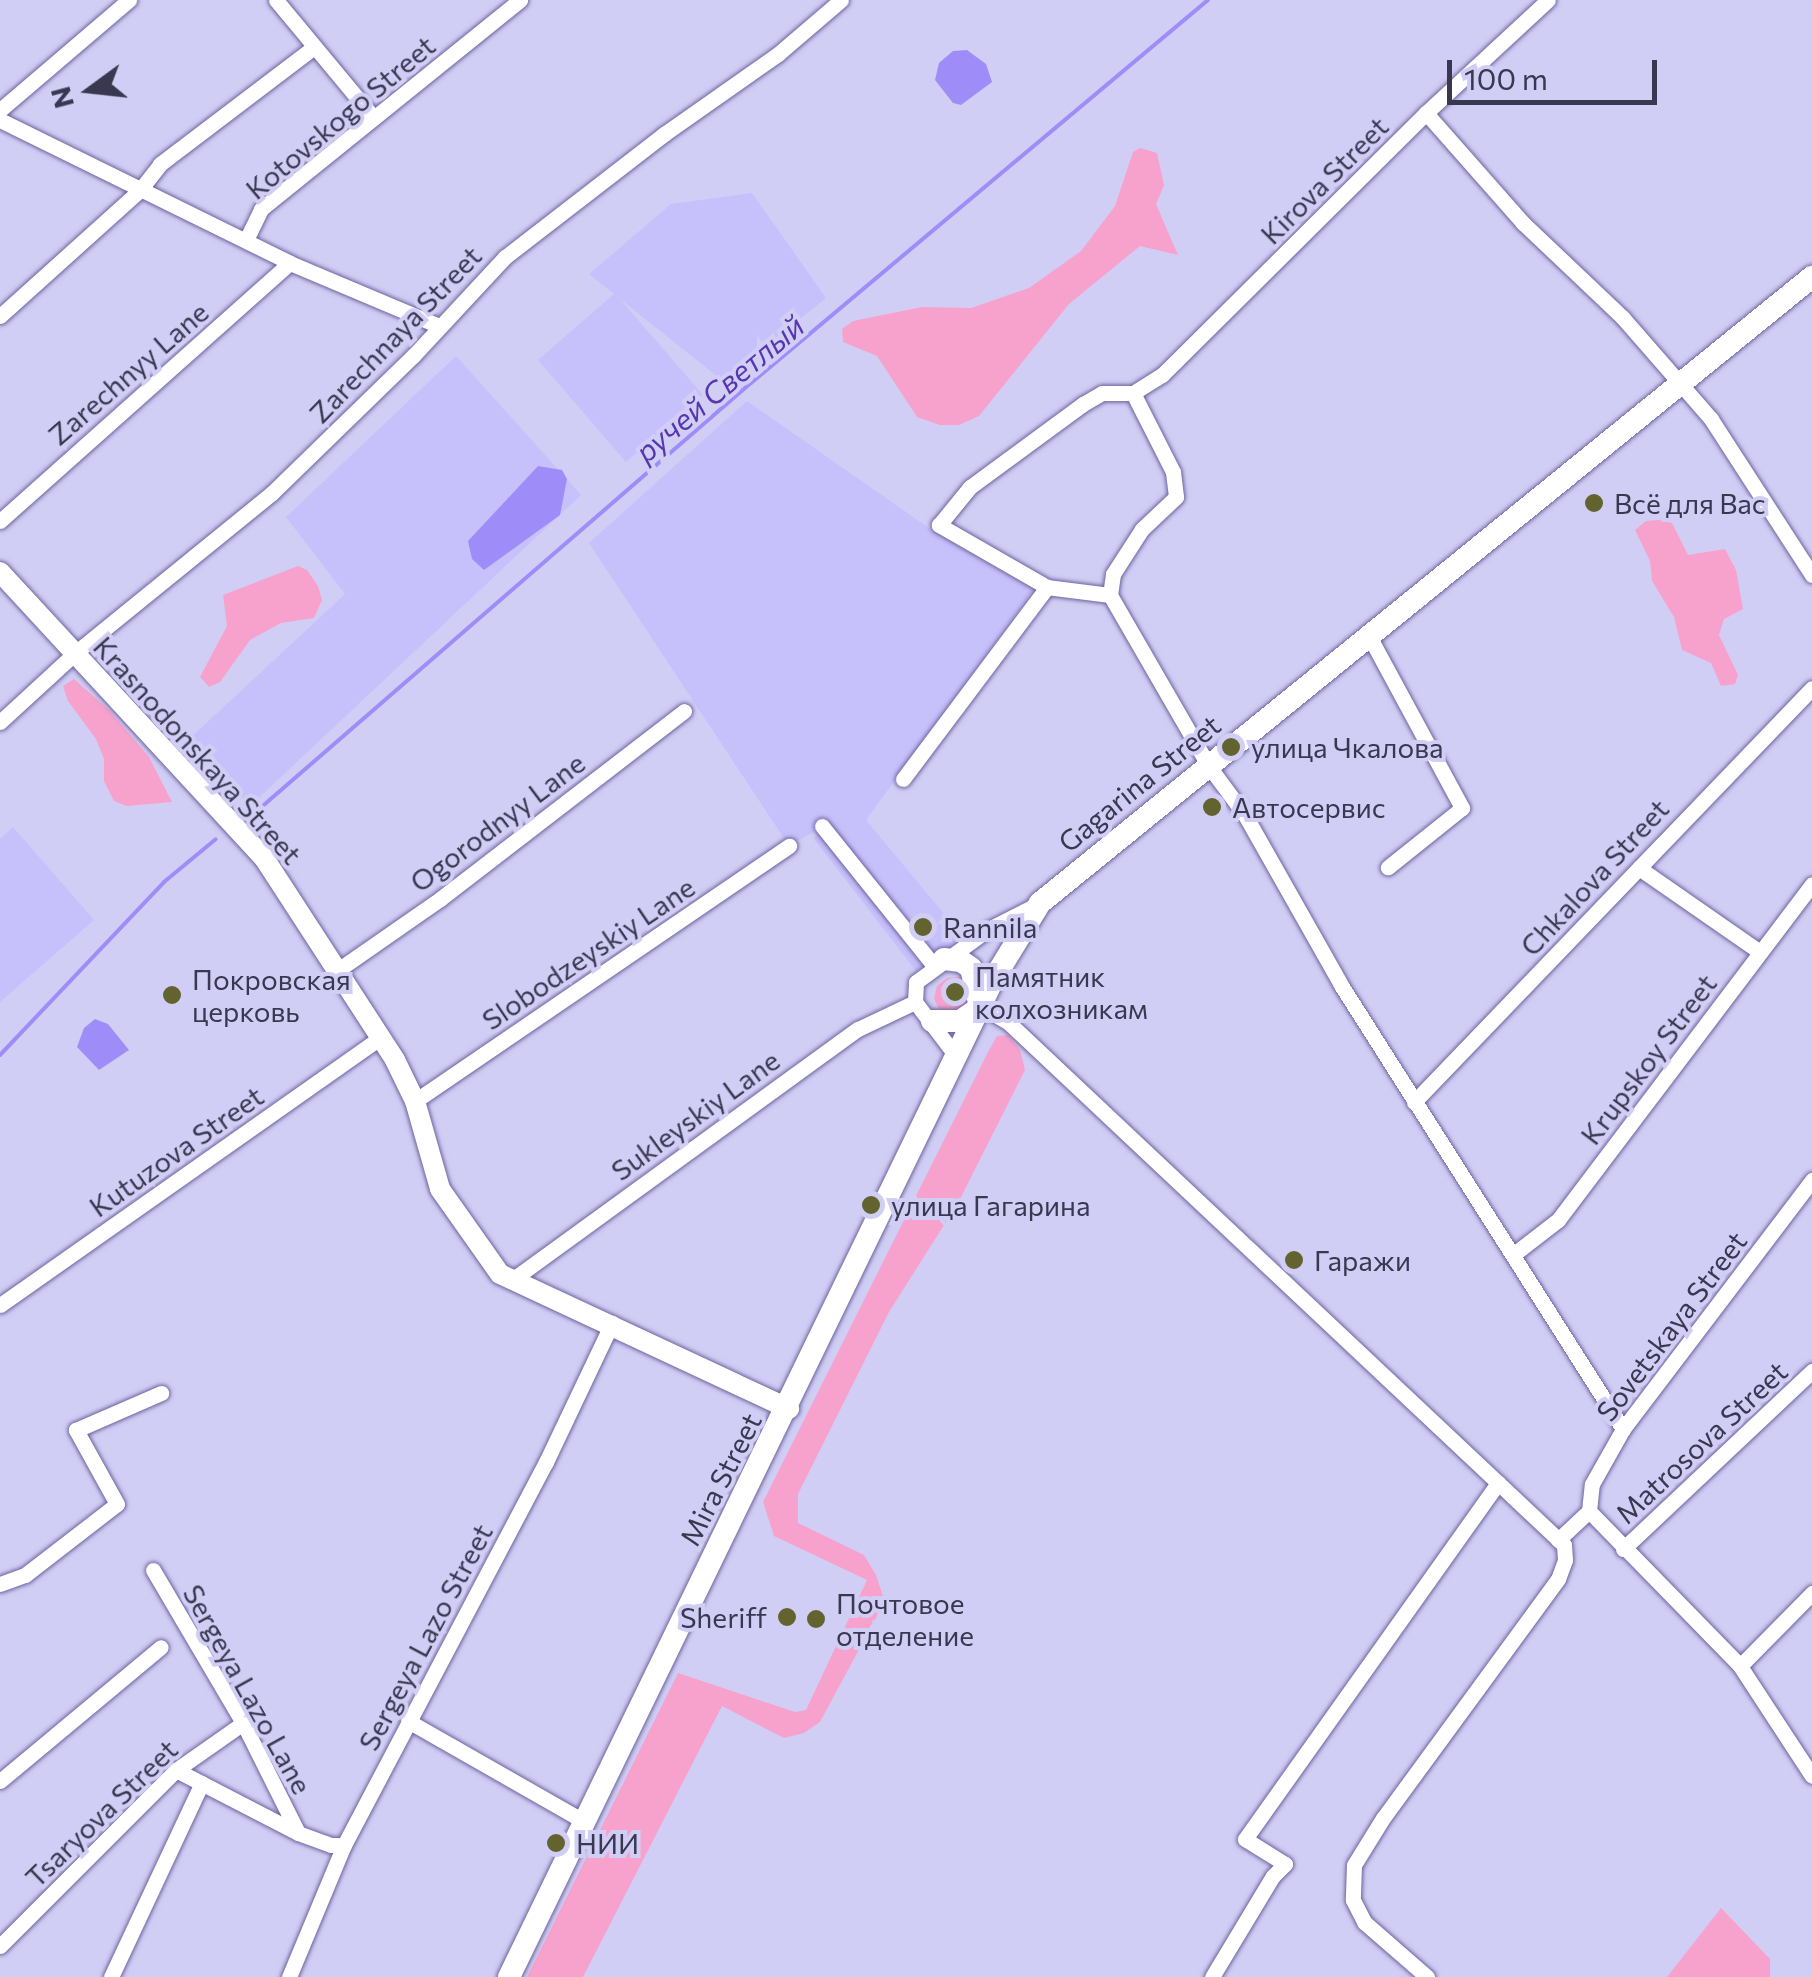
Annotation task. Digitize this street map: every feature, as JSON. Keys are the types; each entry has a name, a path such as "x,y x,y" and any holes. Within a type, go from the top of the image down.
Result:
{"main road":[{"name":"Gagarina Street","path":"980,1006 1040,903 1812,276"},
{"path":"932,1022 960,1021 980,1006 971,968 939,963"},
{"name":"Mira Street","path":"509,1977 980,1006"}],"street":[{"path":"0,110 130,0"},
{"path":"276,0 372,118"},
{"name":"Kotovskogo Street","path":"246,240 262,209 520,0"},
{"name":"Zarechnaya Street","path":"0,722 75,654 272,493 413,356 437,325 506,257 664,134 778,54 841,0"},
{"name":"Kirova Street","path":"1047,588 939,525 970,487 1082,404 1102,393 1133,393 1162,375 1426,114 1548,0"},
{"path":"0,316 140,190 160,164 314,47"},
{"path":"1426,114 1523,223 1623,318 1710,419 1812,576"},
{"path":"0,120 290,264 437,325"},
{"path":"213,223 231,224 262,209"},
{"name":"Zarechnyy Lane","path":"0,521 290,264"},
{"path":"1133,393 1173,472 1176,496 1142,529 1113,574 1110,596 1414,1102 1622,1429"},
{"name":"Krasnodonskaya Street","path":"0,572 264,858 380,1037 415,1101 440,1189 490,1263 512,1280 612,1323 788,1408"},
{"path":"903,779 1047,588 1110,596"},
{"path":"1368,634 1462,808 1388,867"},
{"name":"Chkalova Street","path":"1414,1102 1812,688"},
{"name":"Ogorodnyy Lane","path":"338,970 440,899 684,710"},
{"path":"822,826 939,963"},
{"name":"Slobodzeyskiy Lane","path":"415,1101 789,846"},
{"path":"1639,868 1760,952"},
{"name":"Krupskoy Street","path":"1514,1254 1558,1220 1812,884"},
{"path":"956,1056 915,1002 916,982 1010,916 1040,903"},
{"name":"Sukleyskiy Lane","path":"512,1280 858,1028 915,1002"},
{"path":"980,1006 1009,1023 1558,1540 1565,1553 1558,1579 1383,1818 1354,1865 1353,1900 1364,1922 1427,1977"},
{"name":"Kutuzova Street","path":"0,1305 380,1037"},
{"name":"Sovetskaya Street","path":"1589,1511 1592,1484 1622,1429 1812,1180"},
{"name":"Sergeya Lazo Street","path":"290,1977 344,1845 546,1462 612,1323"},
{"name":"Matrosova Street","path":"1624,1549 1812,1372"},
{"path":"0,1584 24,1575 117,1504 76,1430 161,1393"},
{"path":"1212,1977 1285,1864 1245,1838 1498,1483"},
{"path":"1558,1540 1589,1511 1740,1666 1812,1776"},
{"name":"Sergeya Lazo Lane","path":"153,1570 243,1724 298,1832"},
{"path":"1740,1666 1812,1593"},
{"path":"0,1781 161,1647"},
{"path":"408,1721 584,1822"},
{"name":"Tsaryova Street","path":"0,1946 176,1770 243,1724"},
{"path":"176,1770 298,1832 331,1845 344,1845"},
{"path":"110,1977 202,1784"}],"shaded area":[{"path":"967,50 986,64 992,82 961,105 953,103 935,80 939,63 953,51"},
{"path":"1140,148 1157,153 1164,185 1156,204 1178,255 1140,246 1069,304 979,416 959,425 940,425 917,417 877,356 843,342 842,329 853,321 922,307 971,308 1029,288 1081,251 1115,206 1133,152"},
{"path":"752,193 826,298 723,381 620,299 703,395 626,462 538,360 614,294 589,274 671,204"},
{"path":"456,356 581,495 250,806 187,741 345,594 286,517"},
{"path":"747,401 936,533 1034,589 866,820 964,938 916,971 814,839 820,828 789,846 589,543"},
{"path":"538,466 562,470 567,479 560,515 484,570 472,559 468,541"},
{"path":"1646,521 1672,523 1688,555 1725,549 1736,570 1743,609 1724,619 1719,635 1738,675 1735,684 1721,686 1711,663 1682,650 1674,617 1652,581 1650,561 1635,530"},
{"path":"298,566 307,570 318,586 322,600 314,618 281,623 250,640 220,682 209,687 200,677 227,626 223,595"},
{"path":"74,679 109,710 149,757 172,802 127,806 114,801 104,781 104,759 96,739 68,701 63,686"},
{"path":"13,827 94,920 0,1002 0,839"},
{"path":"947,978 966,979 971,1010 940,1011 934,999 937,986"},
{"path":"95,1019 108,1024 129,1050 99,1070 77,1047 84,1028"},
{"path":"1008,1035 1020,1050 1025,1070 958,1203 889,1312 798,1494 798,1523 864,1555 883,1596 876,1618 820,1722 804,1733 784,1738 722,1706 583,1977 527,1977 678,1673 795,1712 806,1710 867,1580 774,1536 763,1502 987,1054 997,1036"},
{"path":"1721,1908 1770,1959 1770,1977 1667,1977"}],"waterway":[{"name":"ручей Светлый","path":"258,810 751,383 1208,0"},
{"name":"ручей Светлый","path":"0,1055 164,882 216,839"}],"place":[{"name":"Всё для Вас","path":"1594,503"},
{"name":"улица Чкалова","path":"1231,747"},
{"name":"Автосервис","path":"1212,807"},
{"name":"Rannila","path":"923,927"},
{"name":"Памятник колхозникам","path":"955,992"},
{"name":"Покровская церковь","path":"172,995"},
{"name":"улица Гагарина","path":"871,1205"},
{"name":"Гаражи","path":"1294,1260"},
{"name":"Sheriff","path":"787,1617"},
{"name":"Почтовое отделение","path":"816,1619"},
{"name":"НИИ","path":"556,1843"}]}
